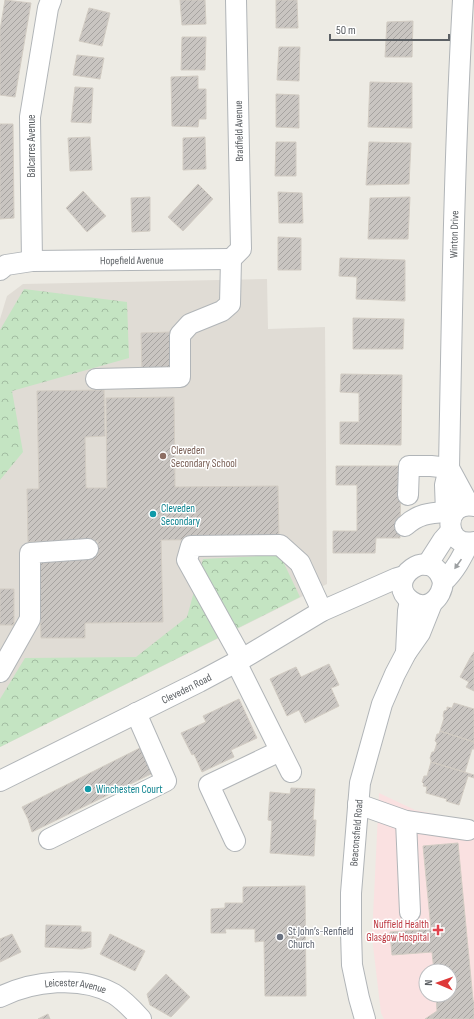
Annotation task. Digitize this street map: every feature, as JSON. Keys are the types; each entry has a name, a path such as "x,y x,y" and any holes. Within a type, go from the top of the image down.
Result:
{"street":[{"name":"Balcarres Avenue","path":"32,260 30,118 48,8 51,0"},
{"name":"Bradfield Avenue","path":"231,259 241,248 236,0"},
{"name":"Winton Drive","path":"458,514 449,468 454,226 467,62 463,0"},
{"name":"Hopefield Avenue","path":"32,260 231,259"},
{"path":"96,379 180,376 180,334 190,324 222,311 230,304 231,259"},
{"path":"0,270 6,265 32,260"},
{"path":"408,495 409,466 449,468"},
{"path":"405,526 413,519 431,512 458,514"},
{"path":"443,582 462,558 471,542 460,541 453,535 458,514"},
{"path":"370,590 408,598 421,605 432,603 438,598 442,590 443,582 441,576 438,571 427,565 458,514"},
{"path":"291,772 239,661 187,560 191,546 280,545 300,563 322,611"},
{"path":"0,672 30,619 30,553 88,549"},
{"name":"Cleveden Road","path":"0,781 239,661 322,611 404,576 408,570 414,567 427,565"},
{"path":"404,576 403,589 408,598"},
{"name":"Beaconsfield Road","path":"406,653 408,598"},
{"name":"Beaconsfield Road","path":"365,1019 352,965 351,932 351,893 360,783 382,704 406,653 420,633 432,603"},
{"path":"50,839 166,781 136,713"},
{"path":"235,841 209,784 280,750"},
{"path":"358,804 406,821 468,830"},
{"path":"406,821 410,912"},
{"name":"Leicester Avenue","path":"0,997 18,989 35,984 66,982 86,985 102,989 113,994 127,1003 141,1019"}],"shaded area":[{"name":"Cleveden Secondary School","path":"267,279 268,329 325,327 327,584 0,747 0,319 7,296 23,284"},
{"path":"379,793 415,810 474,822 474,1019 384,1019 381,1013 372,937"}],"green space":[{"path":"24,289 127,302 129,358 12,391 23,452 0,480 0,330"},
{"path":"280,555 300,597 0,747 0,699 25,658 136,657 187,617 203,559"}],"building":[{"path":"5,0 31,3 15,97 0,95 0,30"},
{"path":"180,0 205,0 206,24 182,25"},
{"path":"276,0 297,0 298,28 276,28"},
{"path":"89,8 110,13 102,46 79,41"},
{"path":"413,21 412,57 385,57 387,22"},
{"path":"182,37 206,37 205,70 181,70"},
{"path":"279,47 300,47 299,81 277,80"},
{"path":"77,55 104,58 100,79 73,75"},
{"path":"198,76 198,89 206,89 206,119 199,119 198,127 172,126 171,77"},
{"path":"370,82 412,83 412,128 368,127"},
{"path":"75,87 93,88 91,123 71,122"},
{"path":"276,94 299,95 299,128 276,127"},
{"path":"0,124 13,124 14,218 0,219"},
{"path":"90,137 92,170 70,171 68,138"},
{"path":"205,137 206,169 183,170 183,138"},
{"path":"276,142 296,142 296,176 275,176"},
{"path":"369,142 411,143 409,184 366,185"},
{"path":"198,184 213,199 183,231 168,217"},
{"path":"83,191 106,216 87,232 66,208"},
{"path":"278,192 302,193 303,223 279,223"},
{"path":"150,197 150,231 132,232 131,198"},
{"path":"410,197 408,239 368,239 370,198"},
{"path":"278,237 301,238 301,270 278,270"},
{"path":"340,258 405,260 405,301 356,299 357,277 339,276"},
{"path":"353,318 404,319 403,349 353,349"},
{"path":"171,332 172,372 142,372 141,333"},
{"path":"341,374 402,375 401,445 340,444 340,422 359,422 359,393 340,392"},
{"name":"Cleveden Secondary","path":"104,390 105,436 85,437 86,488 107,488 106,398 174,397 175,487 278,486 279,539 161,540 163,622 85,623 85,638 41,638 39,556 98,555 98,541 28,542 27,489 39,489 37,391"},
{"path":"336,466 401,466 400,538 376,538 375,553 333,553 333,531 357,531 357,485 336,485"},
{"path":"0,589 14,589 14,625 0,625"},
{"path":"474,652 474,660 470,658"},
{"path":"470,658 474,660 474,691 466,687 469,682 460,677"},
{"path":"329,664 339,685 331,688 339,706 305,723 299,710 287,716 270,679 296,667 301,677"},
{"path":"239,699 257,738 231,750 234,757 202,772 194,754 192,755 181,733 206,722 203,716"},
{"path":"454,703 474,709 474,742 440,731 444,718 444,711 447,710 447,707 452,708"},
{"path":"440,731 474,742 474,749 472,749 465,772 431,762 430,758 437,743 435,741 437,734 439,734"},
{"name":"Winchesten Court","path":"142,747 155,772 32,832 22,807"},
{"path":"431,762 474,775 474,778 468,776 459,805 446,801 447,799 426,793 427,787 423,786 424,784 422,782 424,776 427,776"},
{"path":"291,788 315,789 313,820 316,820 314,856 270,853 272,821 268,820 270,792 290,794"},
{"name":"Nuffield Health Glasgow Hospital","path":"458,843 474,1002 474,1019 425,1019 437,1011 436,1003 458,1003 458,963 433,963 432,952 392,955 390,932 431,929 423,846"},
{"name":"St John’s-Renfield Church","path":"305,886 306,996 265,996 264,941 255,942 255,929 225,929 226,933 211,933 211,909 225,908 225,903 243,903 243,887"},
{"path":"46,925 81,926 81,932 91,932 91,947 82,949 45,947"},
{"path":"12,934 21,952 0,962 0,939"},
{"path":"110,934 145,951 135,971 100,954"},
{"path":"166,974 190,997 171,1017 150,1005 147,994"},
{"path":"48,1014 50,1019 38,1019"}],"place":[{"name":"Cleveden Secondary School","path":"163,456"},
{"name":"Cleveden Secondary","path":"153,514"},
{"name":"Winchesten Court","path":"88,789"},
{"name":"Nuffield Health Glasgow Hospital","path":"438,930"},
{"name":"St John’s-Renfield Church","path":"280,937"}]}
